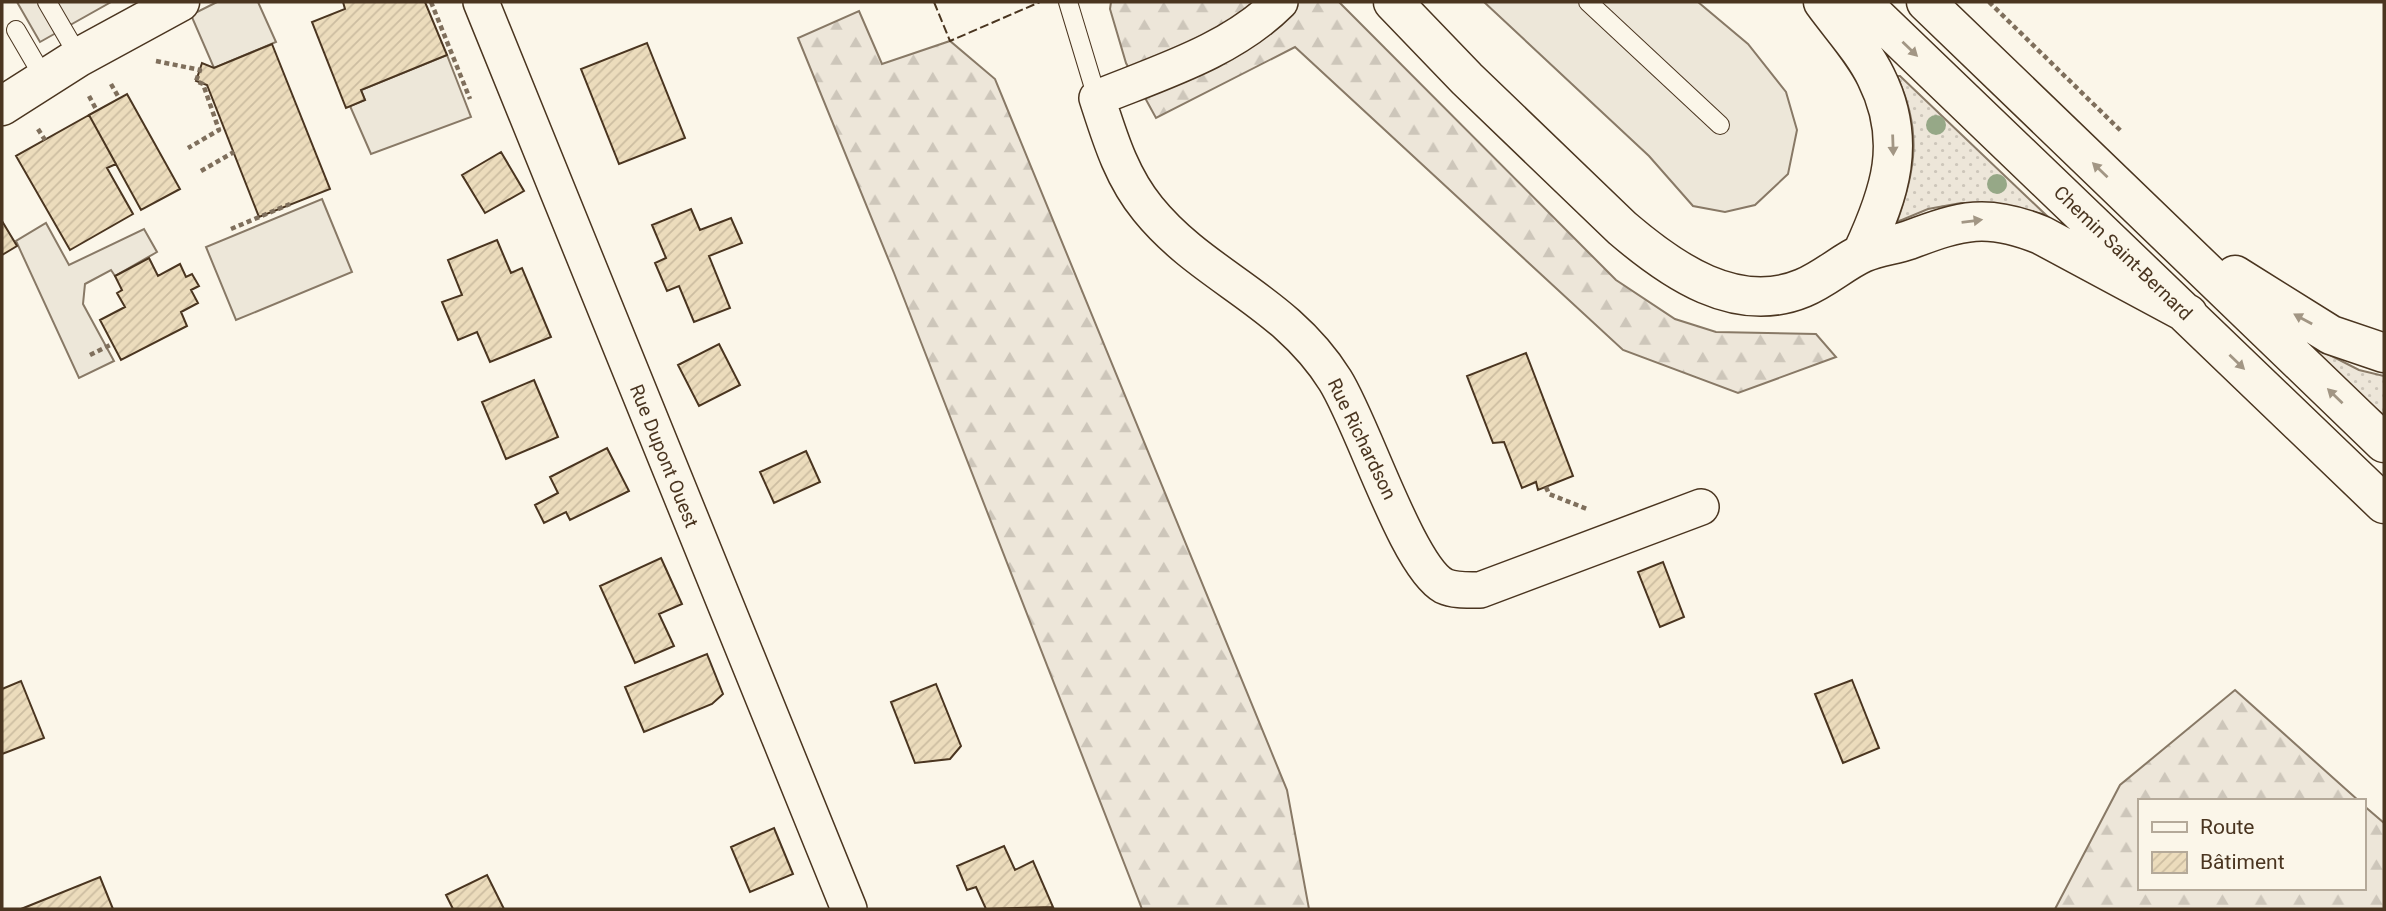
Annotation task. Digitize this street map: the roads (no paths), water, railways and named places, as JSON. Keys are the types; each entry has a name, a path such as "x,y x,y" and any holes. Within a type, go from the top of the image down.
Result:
{"street":[{"path":"2,105 79,57 179,2"},
{"name":"Rue Dupont Ouest","path":"481,2 849,909"},
{"path":"1097,98 1234,38 1259,23 1280,2"},
{"path":"1393,2 1467,79 1606,213 1649,251 1696,281 1725,292 1753,296 1778,295 1820,281 1862,253 1945,225 1983,219 2001,221 2041,234 2188,314"},
{"path":"1823,2 1876,77 1892,125 1893,168 1888,191 1862,253"},
{"name":"Chemin Saint-Bernard","path":"1861,2 2384,504"},
{"path":"1926,2 2384,443"},
{"name":"Rue Richardson","path":"1097,98 1119,163 1148,209 1173,235 1276,312 1319,356 1355,418 1415,554 1432,578 1452,588 1480,590 1702,507"},
{"path":"2149,217 2292,313 2331,335 2384,354"}],"lane":[{"path":"47,2 79,57"},
{"name":"Rue Richardson","path":"1068,2 1097,98"},
{"path":"1588,2 1720,125"},
{"path":"16,30 44,78"}]}
